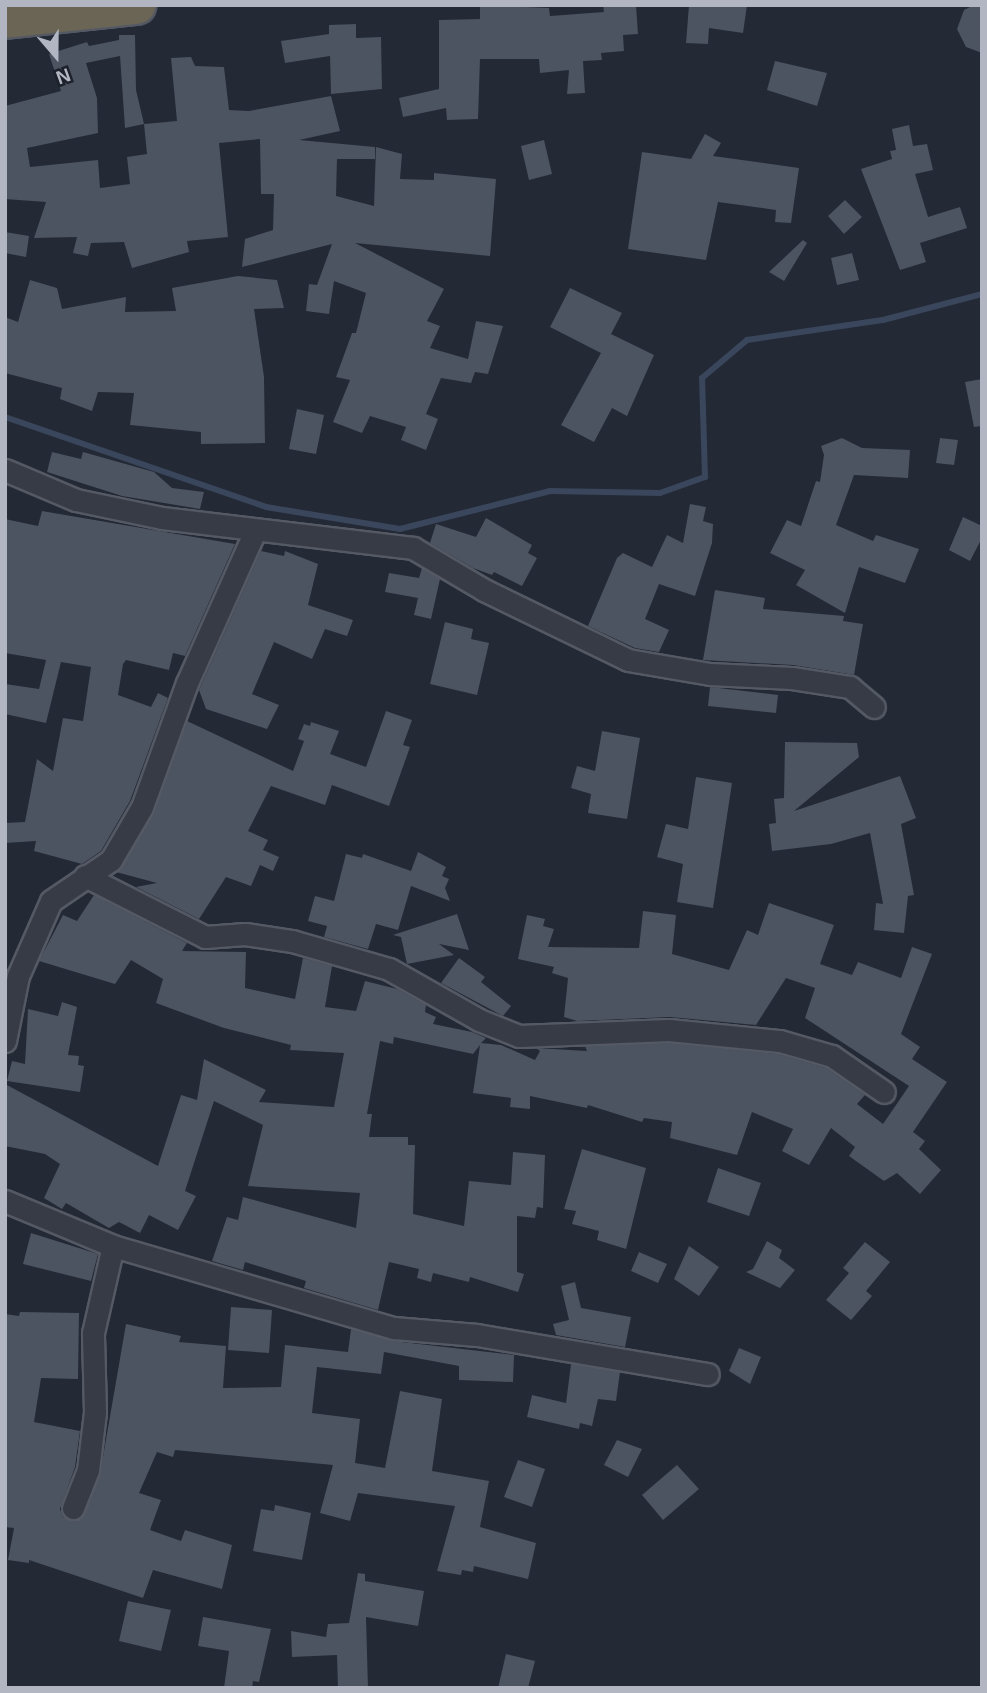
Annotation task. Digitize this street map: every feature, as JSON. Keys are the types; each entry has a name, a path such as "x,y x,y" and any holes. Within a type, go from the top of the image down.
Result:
{"highway":[{"path":"5,19 136,5"}],"street":[{"path":"7,473 76,500 255,531 413,548 484,590 628,660 710,674 792,678 850,687 874,707"},
{"path":"5,1041 18,976 51,901 111,860 142,807 187,683 255,531"},
{"path":"85,876 205,937 245,934 292,941 389,969 479,1020 519,1036 669,1030 780,1041 832,1056 884,1092"},
{"path":"5,1201 113,1247 394,1328 477,1335 708,1374"},
{"path":"73,1508 88,1470 95,1412 93,1333 113,1247"}],"building":[{"path":"480,5 549,8 550,16 604,12 603,5 636,5 638,34 623,35 624,51 601,53 602,60 583,61 585,93 567,94 569,70 540,73 539,59 480,59 478,119 447,120 446,108 403,117 399,98 439,89 439,20 480,19"},
{"path":"689,5 747,5 743,33 709,28 708,44 686,43"},
{"path":"974,5 982,5 982,53 966,47 957,29 964,10"},
{"path":"356,24 356,38 381,37 382,89 331,94 330,56 285,63 281,41 329,34 329,25"},
{"path":"119,35 135,35 136,90 144,124 177,121 171,58 191,57 195,66 224,67 229,110 249,111 331,96 340,131 299,140 375,147 375,159 337,159 336,196 374,206 376,147 402,154 400,179 434,180 434,173 496,179 490,256 355,243 444,289 427,321 440,326 430,348 468,359 476,321 503,326 488,374 475,372 471,383 441,378 426,414 438,419 426,450 401,440 406,427 370,416 362,433 333,422 350,380 336,377 352,333 356,333 366,293 334,281 329,314 306,311 309,284 317,285 332,244 242,267 245,239 273,230 274,194 261,194 260,139 219,143 228,237 187,241 189,252 132,268 124,242 91,243 88,256 73,253 77,237 34,238 46,202 5,199 5,106 61,91 49,54 87,42 89,46 119,40","holes":["120,56 125,128 144,124 147,154 127,157 130,184 100,188 98,160 30,167 27,148 98,133 97,98 86,63"]},
{"path":"775,61 827,73 817,106 767,90"},
{"path":"909,125 913,146 927,144 933,170 915,174 928,217 960,207 967,228 920,243 926,262 900,270 861,169 892,159 890,151 896,150 892,129"},
{"path":"705,134 721,143 713,156 799,168 791,223 775,222 776,210 718,202 706,260 628,249 642,152 691,159"},
{"path":"544,140 552,174 529,180 521,146"},
{"path":"845,200 862,217 844,234 828,216"},
{"path":"5,232 29,236 26,257 5,253"},
{"path":"803,240 807,243 784,281 769,272"},
{"path":"852,253 859,280 837,285 831,258"},
{"path":"238,276 277,280 284,308 254,309 264,377 265,443 201,444 201,432 130,425 134,393 98,392 92,411 60,399 62,388 5,373 5,317 18,322 30,280 57,288 62,309 126,297 125,312 176,311 172,288"},
{"path":"570,288 622,313 611,334 654,355 627,416 612,408 594,442 561,425 601,353 550,327"},
{"path":"982,379 982,426 974,427 965,382"},
{"path":"297,409 324,415 316,454 289,449"},
{"path":"842,438 862,448 910,450 908,478 854,475 836,525 873,541 876,535 919,549 905,583 859,567 845,613 796,585 805,570 770,553 787,520 801,526 816,481 820,482 824,455 821,446"},
{"path":"940,438 958,440 954,465 936,463"},
{"path":"52,452 81,459 83,452 154,472 172,488 204,492 200,509 122,496 47,472"},
{"path":"690,504 706,507 703,521 713,524 712,543 695,596 659,584 645,619 669,630 659,652 635,648 588,626 617,558 623,553 652,567 667,535 683,543"},
{"path":"42,511 235,544 185,656 173,653 169,670 126,660 123,664 118,695 151,707 158,693 168,698 130,801 101,851 82,864 34,851 36,841 5,843 5,823 25,822 37,759 53,771 63,718 83,721 91,667 61,662 46,723 5,714 5,684 39,689 46,660 5,653 5,519 38,526"},
{"path":"963,517 982,526 982,538 970,561 949,550"},
{"path":"486,518 532,545 528,553 537,558 522,586 494,572 492,575 473,568 430,543 436,524 476,537"},
{"path":"261,551 284,556 285,551 318,564 308,605 353,620 347,636 325,629 312,659 274,642 252,694 279,705 267,729 206,709 199,690"},
{"path":"422,568 440,579 431,619 414,615 418,598 385,592 389,573 419,578"},
{"path":"715,590 765,598 763,609 844,616 843,621 863,624 854,675 793,665 703,660"},
{"path":"445,622 473,629 471,639 489,643 477,695 430,684"},
{"path":"710,687 778,695 776,713 708,706"},
{"path":"386,711 412,720 403,745 410,747 389,806 332,785 325,805 271,786 248,831 268,840 263,850 279,857 273,871 260,865 251,886 226,877 199,919 136,887 157,883 116,872 154,812 187,721 293,771 304,741 298,739 304,724 310,726 311,722 339,731 330,754 366,767"},
{"path":"602,731 640,738 627,819 588,813 591,794 571,788 577,766 595,771"},
{"path":"785,742 857,743 859,757 794,811 900,776 916,818 901,824 914,895 908,896 904,933 874,930 876,903 883,904 870,833 831,844 772,851 769,824 776,823 774,799 784,798"},
{"path":"696,777 732,783 713,908 677,902 683,864 657,857 666,824 688,829"},
{"path":"418,852 446,867 442,876 449,879 445,888 450,901 411,886 398,930 376,924 368,949 324,937 327,926 308,921 315,896 334,901 346,854 362,858 363,854 411,871"},
{"path":"94,895 187,943 182,951 246,952 245,988 295,999 303,958 332,966 325,1007 356,1011 365,981 397,989 426,1005 425,1012 436,1017 433,1024 472,1032 486,1038 481,1043 501,1045 535,1060 540,1051 536,1048 587,1051 585,1046 669,1043 778,1054 826,1068 865,1095 857,1104 883,1124 909,1086 805,1018 815,988 786,978 756,1025 670,1017 577,1021 564,1017 568,978 552,973 554,967 518,959 527,915 545,919 543,926 554,929 548,947 639,948 643,911 676,915 672,954 729,970 747,930 758,935 769,903 834,925 820,964 852,975 858,962 901,978 912,947 932,954 901,1034 920,1047 912,1059 947,1082 913,1132 925,1141 919,1149 941,1170 920,1194 897,1173 884,1181 849,1156 855,1147 831,1128 809,1165 782,1151 793,1129 752,1112 737,1155 670,1138 672,1122 644,1118 642,1122 588,1105 587,1108 530,1096 530,1109 510,1107 511,1098 473,1093 480,1045 473,1054 394,1037 393,1044 380,1041 367,1114 372,1114 369,1137 408,1137 408,1145 415,1145 413,1214 464,1226 469,1181 511,1185 513,1152 545,1155 543,1208 537,1207 535,1218 517,1216 517,1272 524,1274 518,1292 470,1277 469,1282 433,1273 431,1282 417,1278 419,1269 389,1262 378,1310 304,1288 306,1281 245,1262 243,1270 212,1261 227,1217 238,1220 243,1197 356,1228 360,1193 248,1186 263,1125 214,1101 185,1191 196,1196 178,1230 149,1215 140,1233 119,1222 109,1228 66,1203 62,1209 44,1198 60,1164 45,1154 5,1146 5,1084 158,1166 181,1095 197,1100 204,1059 266,1090 259,1102 334,1107 344,1053 290,1050 291,1045 224,1028 156,1003 163,979 131,960 115,984 39,961 63,915 77,921"},
{"path":"457,914 469,950 439,944 454,955 407,964 401,937 393,935"},
{"path":"459,958 485,977 481,982 511,1006 503,1016 441,983"},
{"path":"62,1002 77,1007 68,1055 79,1056 78,1065 84,1066 80,1092 7,1081 12,1061 25,1064 28,1009 58,1016"},
{"path":"582,1149 646,1168 626,1249 597,1240 599,1231 572,1224 576,1211 564,1209"},
{"path":"718,1168 761,1183 749,1216 707,1202"},
{"path":"31,1233 98,1254 91,1281 23,1264"},
{"path":"767,1241 782,1250 779,1258 795,1270 780,1288 746,1272 753,1269"},
{"path":"865,1242 890,1262 866,1291 872,1296 851,1320 826,1300 849,1273 843,1268"},
{"path":"689,1246 719,1267 699,1296 674,1279"},
{"path":"639,1252 667,1264 658,1283 631,1271"},
{"path":"575,1282 581,1308 631,1317 625,1347 556,1335 553,1324 569,1320 561,1286"},
{"path":"231,1307 272,1310 269,1353 228,1350"},
{"path":"20,1312 79,1313 78,1379 41,1378 34,1422 80,1431 75,1467 60,1509 63,1517 74,1521 85,1513 100,1474 126,1324 181,1336 179,1342 226,1346 223,1388 281,1387 285,1345 348,1352 351,1329 393,1341 514,1355 513,1382 459,1380 459,1366 384,1352 381,1374 317,1367 312,1413 360,1419 355,1463 385,1468 400,1391 442,1399 432,1471 489,1481 480,1527 536,1543 528,1579 474,1566 473,1572 462,1570 461,1575 437,1571 455,1506 358,1493 350,1521 320,1513 333,1465 175,1450 173,1457 157,1452 139,1493 161,1500 150,1530 181,1541 185,1530 232,1545 222,1589 153,1570 143,1598 29,1560 29,1563 8,1560 14,1528 5,1527 5,1314 19,1316"},
{"path":"739,1348 761,1357 750,1384 729,1371"},
{"path":"571,1364 620,1372 616,1401 598,1399 592,1426 580,1423 579,1429 527,1417 532,1395 566,1403"},
{"path":"617,1440 642,1449 628,1477 604,1465"},
{"path":"518,1460 545,1469 532,1507 504,1497"},
{"path":"677,1465 699,1489 663,1520 642,1495"},
{"path":"275,1505 311,1513 302,1560 253,1551 261,1509 274,1511"},
{"path":"358,1573 365,1574 365,1581 424,1591 418,1626 366,1617 368,1688 338,1688 337,1655 292,1657 291,1631 326,1637 328,1624 349,1623"},
{"path":"128,1601 171,1610 161,1651 119,1641"},
{"path":"203,1617 271,1629 259,1682 253,1681 252,1688 224,1688 229,1651 198,1646"},
{"path":"506,1654 535,1661 528,1688 498,1688"}],"waterway":[{"path":"5,417 266,507 400,529 550,491 660,493 705,477 702,378 747,340 883,320 982,294"}]}
